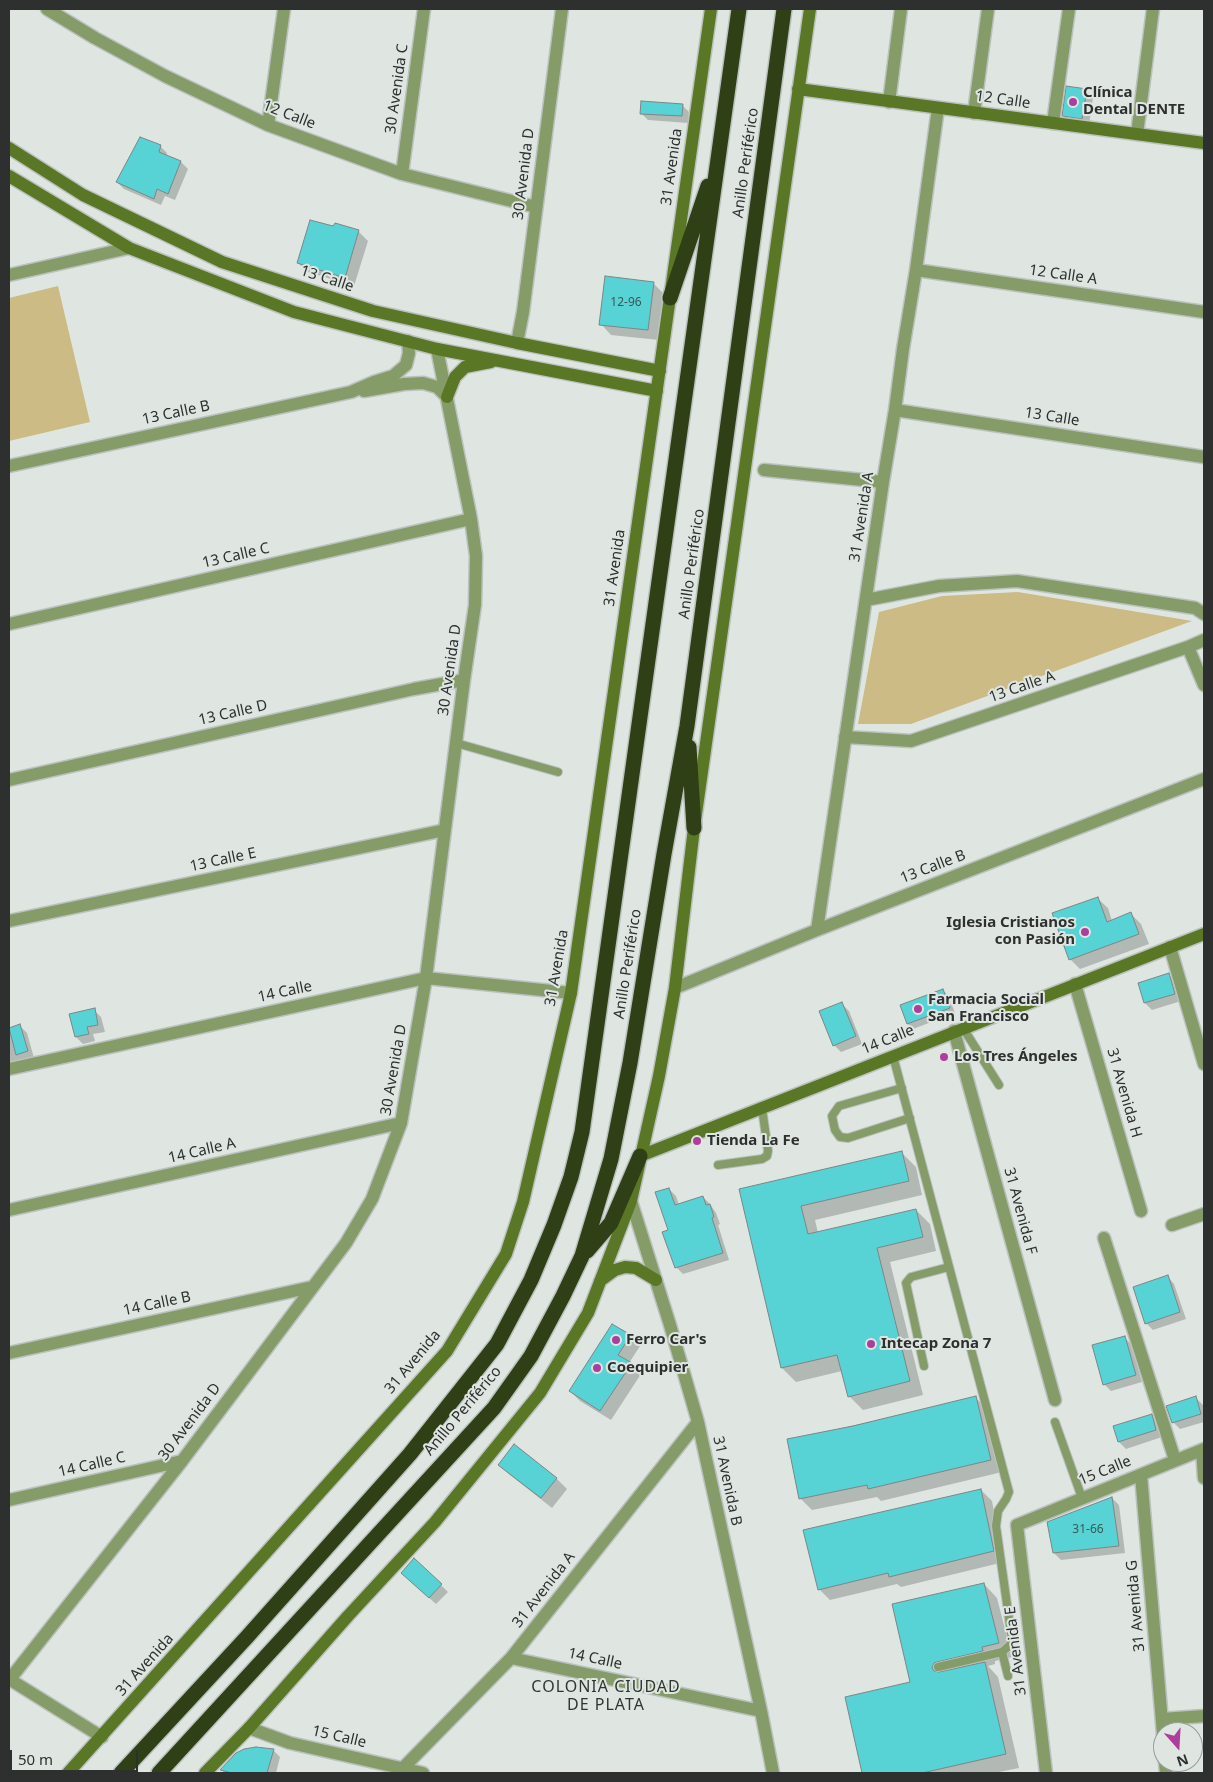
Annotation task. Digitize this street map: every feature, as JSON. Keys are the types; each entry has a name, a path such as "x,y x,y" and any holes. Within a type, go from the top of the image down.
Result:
{"highway":[{"name":"Anillo Periférico","path":"121,1773 240,1644 410,1454 497,1344 531,1280 554,1225 571,1177 582,1132 739,9"},
{"name":"Anillo Periférico","path":"159,1773 494,1408 531,1356 564,1296 582,1256 611,1159 630,1063 687,726 784,9"},
{"path":"670,298 719,152"},
{"path":"687,726 694,828"},
{"path":"582,1256 611,1223 640,1156"}],"street":[{"name":"12 Calle","path":"47,9 164,76 268,125 402,174 536,207"},
{"path":"268,125 284,9"},
{"name":"30 Avenida C","path":"402,174 424,9"},
{"name":"30 Avenida D","path":"517,344 523,312 562,9"},
{"name":"31 Avenida","path":"68,1773 447,1352 506,1254 523,1202 570,993 711,9"},
{"path":"205,1773 249,1728 348,1616 435,1522 540,1393 588,1313 631,1202 659,1076 675,988 694,828 810,9"},
{"path":"889,102 901,9"},
{"path":"974,113 988,9"},
{"path":"1052,123 1069,9"},
{"path":"1137,134 1153,9"},
{"name":"12 Calle","path":"798,89 1204,143"},
{"name":"31 Avenida A","path":"817,930 895,410 902,349 916,270 938,108"},
{"name":"13 Calle","path":"9,148 83,195 222,262 373,311 517,344 660,371"},
{"path":"9,176 129,248 294,312 437,349 657,391"},
{"path":"9,275 129,248"},
{"name":"12 Calle A","path":"916,270 1204,312"},
{"name":"13 Calle B","path":"351,392 393,376 406,365 409,353 408,341"},
{"name":"30 Avenida D","path":"10,1679 182,1461 346,1243 372,1199 401,1123 426,978 475,605 476,556 471,519 437,349"},
{"path":"447,397 455,377 465,367 498,360"},
{"name":"13 Calle B","path":"9,466 351,392 423,383 437,387 447,397"},
{"name":"13 Calle","path":"895,410 1204,457"},
{"path":"764,470 883,482"},
{"name":"13 Calle C","path":"9,624 471,519"},
{"path":"866,600 939,586 1017,581 1195,608 1204,614"},
{"name":"13 Calle A","path":"845,737 911,741 1204,640"},
{"path":"1188,647 1204,685"},
{"name":"13 Calle D","path":"9,780 464,680"},
{"name":"13 Calle B","path":"675,988 817,930 1204,779"},
{"name":"13 Calle E","path":"9,922 445,830"},
{"name":"14 Calle","path":"640,1156 1204,934"},
{"path":"1170,947 1204,1064"},
{"name":"14 Calle","path":"9,1069 426,978 570,993"},
{"name":"31 Avenida H","path":"1075,984 1141,1211"},
{"name":"31 Avenida F","path":"958,1030 1055,1400"},
{"name":"14 Calle A","path":"9,1210 401,1123"},
{"name":"31 Avenida B","path":"631,1202 698,1422 773,1773"},
{"path":"1172,1225 1204,1214"},
{"path":"1104,1238 1175,1460"},
{"path":"600,1281 615,1270 625,1267 636,1268 656,1280"},
{"name":"14 Calle B","path":"9,1353 312,1287"},
{"name":"31 Avenida A","path":"403,1768 511,1658 698,1422"},
{"path":"1203,1449 1204,1478"},
{"name":"15 Calle","path":"1017,1524 1203,1449"},
{"name":"14 Calle C","path":"9,1500 182,1461"},
{"name":"31 Avenida G","path":"1141,1474 1162,1722"},
{"name":"31 Avenida E","path":"1017,1524 1046,1773"},
{"name":"14 Calle","path":"511,1658 761,1711"},
{"path":"10,1679 102,1736"},
{"path":"1162,1719 1204,1716"},
{"name":"15 Calle","path":"249,1728 290,1743 423,1773"}],"lane":[{"path":"456,743 558,772"},
{"path":"958,1030 999,1085"},
{"path":"893,1056 1009,1492 998,1511 996,1526 1012,1640 1010,1645 1002,1652 938,1667"},
{"path":"902,1088 839,1106 832,1116 835,1130 840,1137 848,1138 910,1118"},
{"path":"718,1165 762,1159 767,1156 768,1151 762,1108"},
{"path":"924,1366 906,1283 911,1277 949,1267"},
{"path":"1055,1422 1082,1498"},
{"path":"1002,1652 1008,1676"}],"shaded area":[{"path":"58,286 90,422 9,441 9,298"},
{"path":"1018,592 1192,621 911,724 858,724 879,612 942,596"}],"building":[{"name":"Clínica Dental DENTE","path":"1066,86 1087,89 1082,119 1062,116"},
{"path":"641,101 683,104 682,116 640,114"},
{"path":"140,137 161,145 159,152 181,161 168,194 157,189 154,199 116,182"},
{"path":"310,220 333,226 335,223 359,230 345,278 297,263"},
{"path":"605,276 654,282 648,330 599,325"},
{"name":"Iglesia Cristianos con Pasión","path":"1098,897 1107,922 1131,912 1139,934 1069,960 1052,913"},
{"path":"1169,973 1175,994 1144,1003 1138,983"},
{"path":"943,989 950,1008 907,1024 900,1005"},
{"path":"842,1002 856,1036 833,1046 819,1011"},
{"path":"95,1008 98,1025 87,1027 89,1034 75,1037 69,1014"},
{"path":"20,1024 28,1051 16,1055 9,1028"},
{"path":"902,1151 909,1181 801,1206 808,1234 916,1209 923,1237 877,1248 910,1381 848,1397 837,1355 781,1368 739,1189"},
{"path":"669,1188 675,1205 703,1196 706,1205 710,1204 714,1217 712,1218 723,1253 675,1268 662,1232 668,1230 655,1192"},
{"path":"1168,1275 1180,1312 1145,1324 1133,1287"},
{"path":"612,1324 631,1335 618,1355 632,1363 600,1411 569,1391"},
{"path":"1125,1336 1136,1375 1103,1385 1092,1345"},
{"path":"976,1396 991,1460 868,1489 867,1485 799,1499 787,1439 853,1426"},
{"path":"1196,1396 1201,1414 1172,1423 1166,1406"},
{"path":"1152,1414 1156,1430 1118,1442 1113,1426"},
{"path":"514,1444 557,1478 541,1498 498,1465"},
{"path":"981,1489 994,1551 889,1577 888,1573 818,1590 803,1530"},
{"path":"1112,1497 1119,1546 1053,1553 1047,1522"},
{"path":"414,1558 442,1584 429,1598 401,1573"},
{"path":"984,1583 999,1643 982,1647 983,1651 934,1663 932,1668 934,1671 939,1672 985,1662 1006,1754 922,1773 862,1773 845,1697 910,1682 892,1604"},
{"path":"256,1747 274,1749 267,1773 232,1773 220,1770 236,1753 244,1749"}],"place":[{"name":"Clínica Dental DENTE","path":"1073,102"},
{"name":"Iglesia Cristianos con Pasión","path":"1085,932"},
{"name":"Farmacia Social San Francisco","path":"918,1009"},
{"name":"Los Tres Ángeles","path":"944,1057"},
{"name":"Tienda La Fe","path":"697,1141"},
{"name":"Ferro Car's","path":"616,1340"},
{"name":"Intecap Zona 7","path":"871,1344"},
{"name":"Coequipier","path":"597,1368"}],"district":[{"name":"COLONIA CIUDAD DE PLATA","path":"606,1696"}]}
